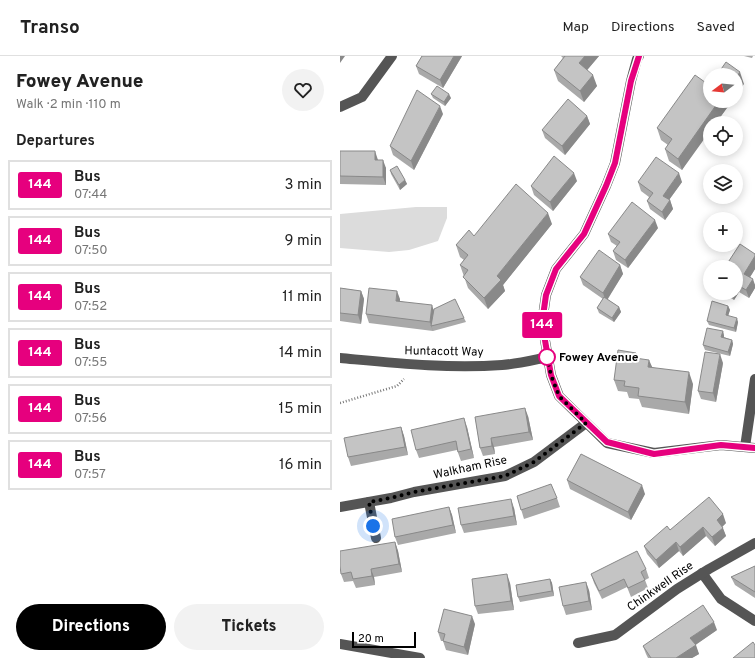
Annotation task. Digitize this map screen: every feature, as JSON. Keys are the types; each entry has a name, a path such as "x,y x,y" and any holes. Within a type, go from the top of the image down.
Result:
{"street":[{"path":"340,107 362,97 392,56"},
{"path":"639,56 631,81 615,163 584,234 556,269 546,295 542,323 551,375 559,396 607,442 654,454 721,445 750,448 755,378"},
{"name":"Huntacott Way","path":"340,358 419,365 454,366 503,365 548,357"},
{"name":"Walkham Rise","path":"340,507 505,476 534,462 586,423"},
{"path":"369,502 376,538"},
{"name":"Chinkwell Rise","path":"578,643 615,635 677,589 755,543"},
{"path":"702,573 721,599 755,621"},
{"path":"340,644 420,658"}],"path":[{"path":"340,403 397,386 419,365"}],"shaded area":[{"path":"416,207 447,207 447,218 438,241 409,250 389,252 340,248 340,214"}],"building":[{"path":"422,56 454,56 440,80 416,66"},
{"path":"565,56 585,56 579,63 593,75 580,91 554,70"},
{"path":"726,62 734,68 722,68"},
{"path":"695,75 703,81 703,108 714,108 708,116 703,116 703,124 678,159 665,149 672,139 657,128"},
{"path":"437,86 449,94 444,102 431,94"},
{"path":"417,90 440,106 411,161 390,146"},
{"path":"568,99 587,116 562,146 542,130"},
{"path":"340,151 375,151 375,160 383,160 383,177 340,176"},
{"path":"554,156 574,173 550,202 531,186"},
{"path":"656,157 679,173 663,196 670,200 662,212 647,201 653,193 638,182"},
{"path":"397,166 405,180 399,185 390,170"},
{"path":"516,184 548,213 497,276 501,280 484,298 463,277 468,270 460,265 468,255 456,245 469,230 474,236"},
{"path":"632,202 655,220 625,260 613,251 620,242 608,234"},
{"path":"743,246 755,254 744,274 753,279 746,290 743,288 743,260 730,260 735,252 743,252"},
{"path":"599,250 620,265 603,293 580,277"},
{"path":"340,288 361,291 358,315 340,313"},
{"path":"369,288 397,291 396,301 432,305 430,322 366,314"},
{"path":"604,297 619,307 612,318 597,308"},
{"path":"455,299 464,318 431,326 434,309"},
{"path":"712,301 728,306 726,315 737,318 734,328 707,321"},
{"path":"707,328 723,331 721,337 732,340 728,352 703,345"},
{"path":"618,350 636,353 635,358 649,360 648,367 689,372 685,402 638,396 639,388 624,386 625,381 614,380"},
{"path":"705,352 720,354 713,393 698,391"},
{"path":"525,408 529,432 491,438 492,446 480,448 475,417"},
{"path":"464,418 471,449 458,452 456,441 416,450 411,430"},
{"path":"401,427 405,447 348,457 344,438"},
{"path":"581,454 642,485 628,512 567,480"},
{"path":"551,484 557,498 521,510 517,496"},
{"path":"709,497 723,514 717,520 723,528 712,537 703,527 680,547 676,542 656,560 644,546 667,526 670,530"},
{"path":"511,499 514,516 461,525 458,508"},
{"path":"449,507 453,525 395,537 392,519"},
{"path":"395,542 399,564 371,569 372,576 353,579 351,572 341,574 340,551"},
{"path":"637,551 646,569 641,572 645,580 628,588 624,579 599,591 591,574"},
{"path":"755,566 755,592 731,577"},
{"path":"507,574 511,601 475,606 472,579"},
{"path":"550,579 552,591 518,597 516,585"},
{"path":"586,582 589,601 563,606 559,587"},
{"path":"703,605 714,622 690,638 696,645 676,658 651,658 643,646"},
{"path":"444,609 472,616 464,647 443,641 445,634 438,632"},
{"path":"753,642 755,645 755,658 733,658"}],"bus line":[{"name":"144","path":"639,56 631,81 615,163 584,234 556,269 546,295 542,323 551,375 559,396 607,442 654,454 721,445 755,448"}],"place":[{"name":"Fowey Avenue","path":"547,357"}],"route":[{"path":"373,526 369,502 414,492 505,476 534,462 586,423 559,396 551,375 547,357"}]}
